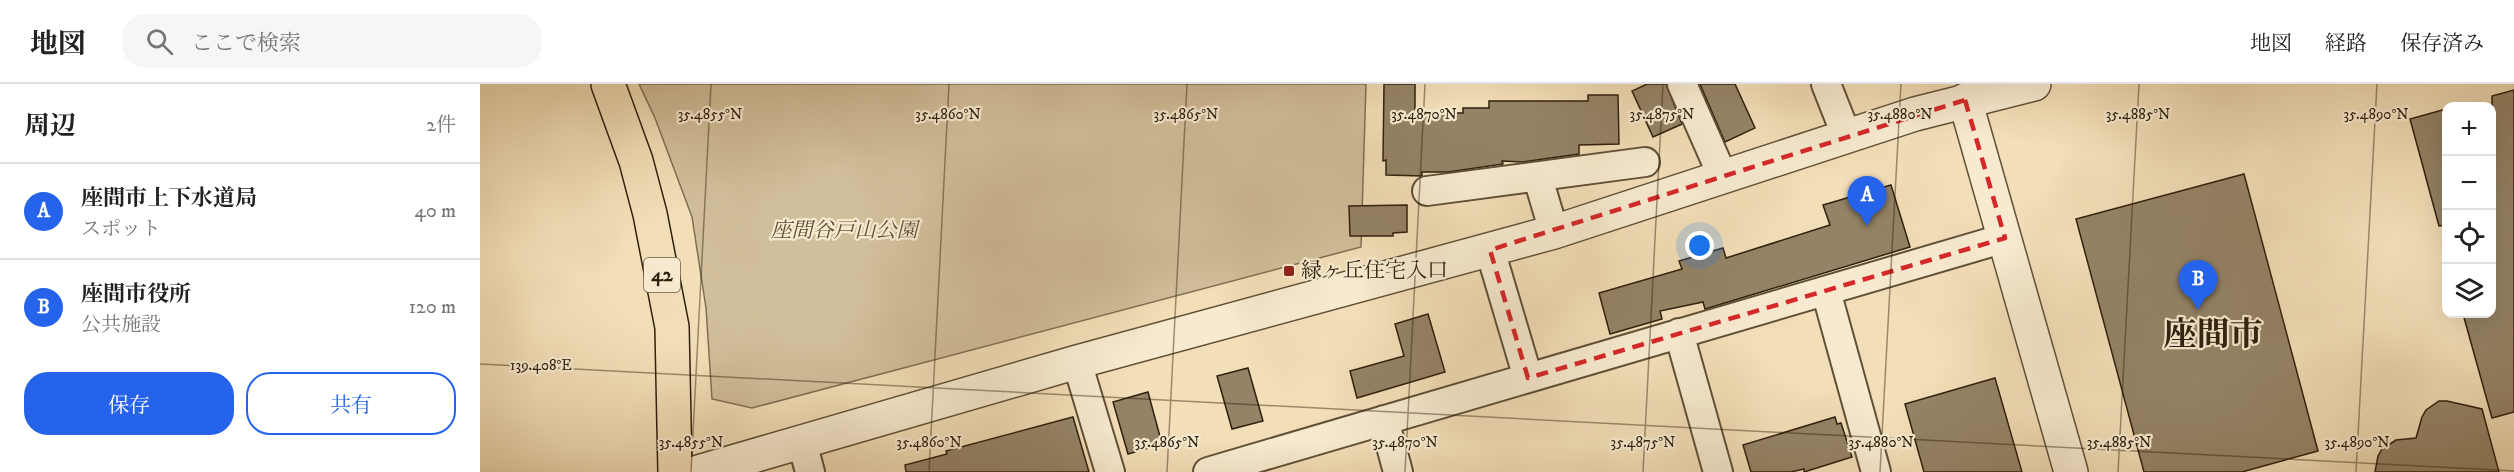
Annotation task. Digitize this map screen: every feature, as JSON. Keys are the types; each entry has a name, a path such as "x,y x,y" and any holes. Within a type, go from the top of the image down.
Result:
{"main road":[{"name":"42","path":"608,84 636,161 650,214 672,327 675,472"}],"street":[{"path":"1682,84 1723,177"},
{"path":"1827,84 1847,137"},
{"path":"698,472 806,457 1077,362 1554,232 1965,100 2034,84"},
{"path":"1965,100 2071,472"},
{"path":"1427,191 1646,162"},
{"path":"1538,178 1554,232"},
{"path":"1208,472 2005,238"},
{"path":"1490,250 1528,378"},
{"path":"1826,291 1876,472"},
{"path":"1679,333 1718,472"},
{"path":"1077,362 1110,472"},
{"path":"1384,420 1398,472"}],"highlighted area":[{"path":"1965,100 2005,238 1528,378 1490,250"}],"green space":[{"name":"座間谷戸山公園","path":"639,84 1366,84 1361,247 752,408 712,399 706,308 692,217 655,118"}],"building":[{"path":"1384,84 1415,84 1415,113 1463,113 1463,108 1489,108 1489,101 1588,101 1588,95 1618,95 1619,144 1579,145 1579,154 1523,162 1502,161 1503,164 1448,172 1422,172 1422,176 1386,175 1386,160 1383,161"},
{"path":"1647,84 1666,84 1682,124 1653,137 1632,91"},
{"path":"1700,84 1735,84 1755,128 1725,142"},
{"path":"2514,90 2514,412 2492,418 2464,318 2496,318 2496,102 2492,102 2492,96"},
{"path":"2442,110 2442,226 2439,226 2410,119"},
{"path":"2244,174 2318,451 2242,472 2144,472 2076,219"},
{"path":"1891,185 1910,247 1705,309 1703,302 1660,311 1662,319 1610,334 1599,293 1682,269 1679,261 1723,248 1726,258 1830,225 1823,205"},
{"path":"1407,205 1407,232 1393,233 1393,236 1350,236 1349,206"},
{"path":"1428,314 1445,372 1357,398 1350,371 1404,356 1395,324"},
{"path":"1248,368 1263,421 1232,429 1217,376"},
{"path":"1995,378 2022,472 1924,472 1905,404"},
{"path":"1148,392 1162,444 1128,454 1113,402"},
{"path":"2439,401 2482,409 2499,472 2375,472 2382,449 2396,440 2416,438 2426,410"},
{"path":"1073,417 1089,472 906,472 905,465 947,454 946,451"},
{"path":"1835,417 1837,424 1841,423 1852,457 1804,472 1804,469 1791,472 1751,472 1743,445"}],"place":[{"name":"座間市上下水道局","path":"1867,226"},
{"name":"緑ヶ丘住宅入口","path":"1289,271"},
{"name":"座間市役所","path":"2198,310"}],"district":[{"name":"座間市","path":"2213,335"}]}
